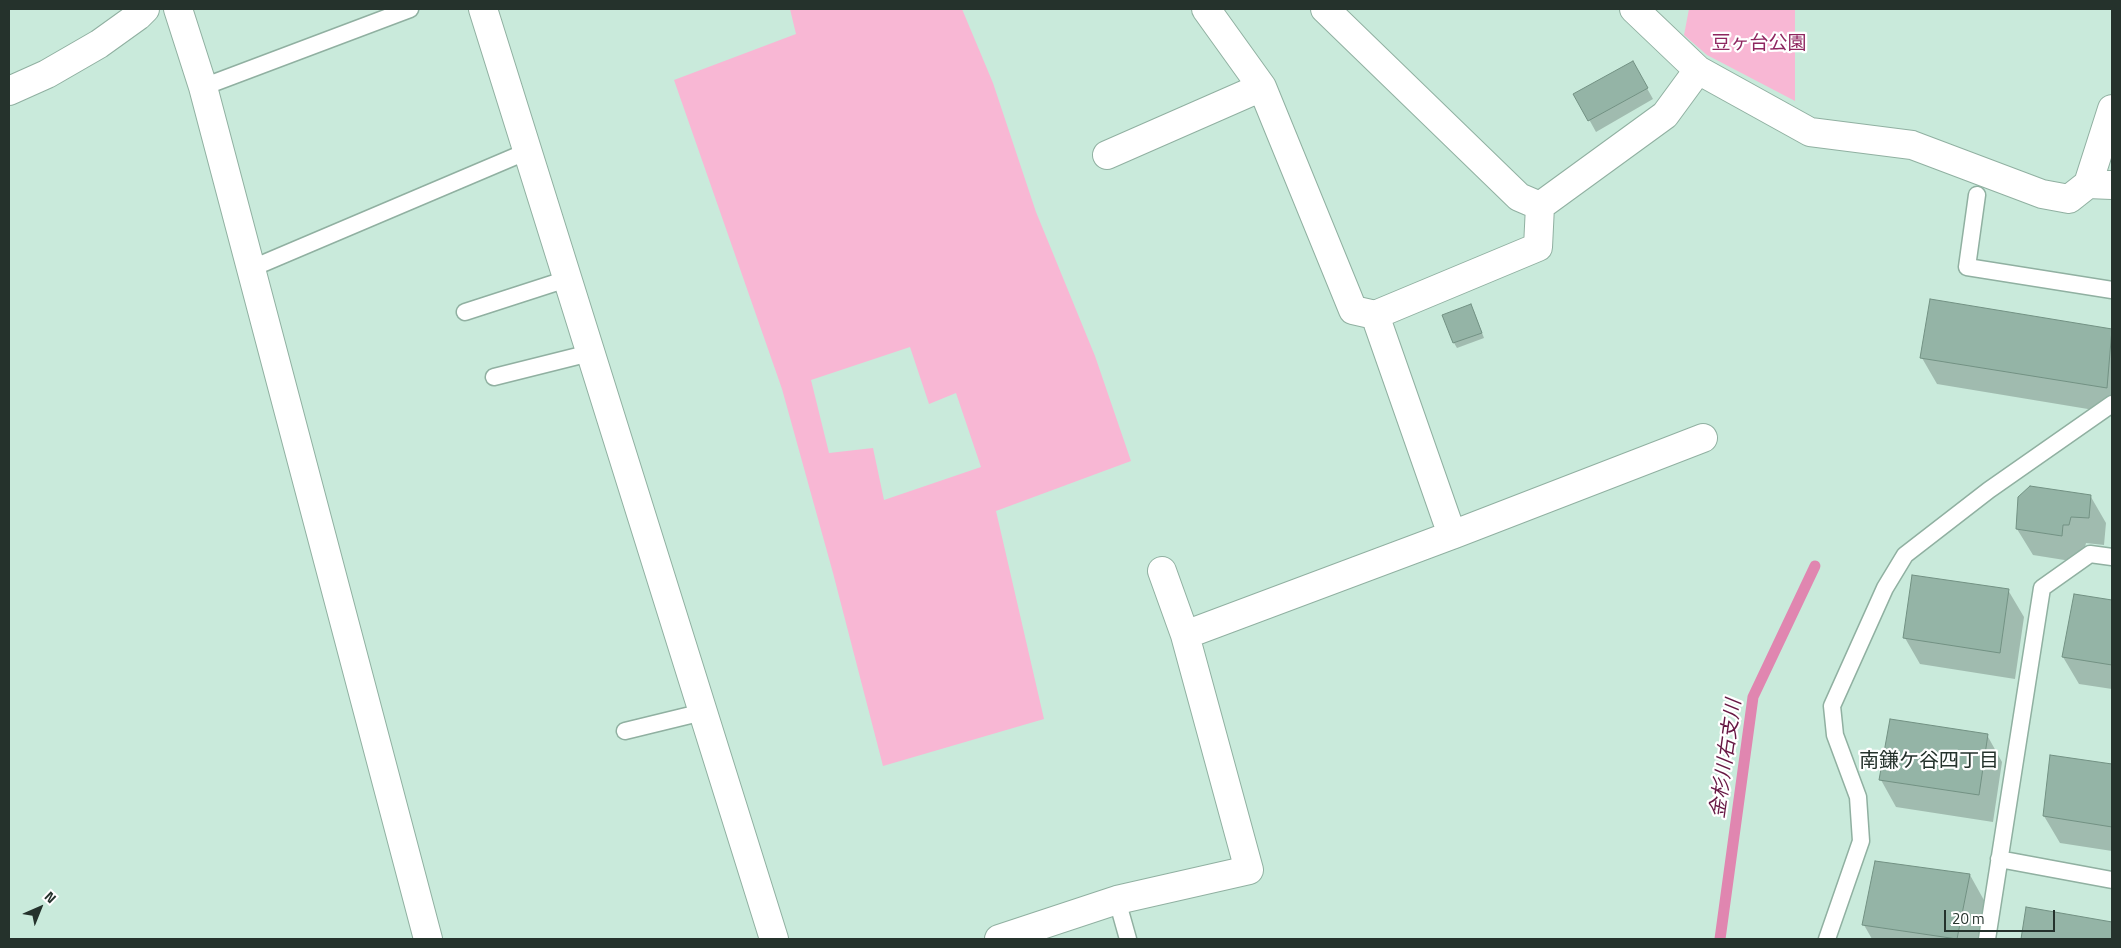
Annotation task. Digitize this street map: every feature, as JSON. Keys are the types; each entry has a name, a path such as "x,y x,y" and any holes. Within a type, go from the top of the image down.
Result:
{"street":[{"path":"9,91 48,74 99,44 145,9"},
{"path":"178,9 203,87 428,939"},
{"path":"483,9 774,939"},
{"path":"1206,9 1262,87 1353,310 1375,316 1538,247 1540,206"},
{"path":"1325,9 1519,197 1540,206"},
{"path":"1634,9 1698,70 1810,132 1912,145 2042,194 2069,199 2100,185 2112,109"},
{"path":"1540,206 1665,114 1698,70"},
{"path":"1107,155 1262,87"},
{"path":"1375,316 1452,535"},
{"path":"1185,635 1703,438"},
{"path":"1013,937 1116,900 1249,870 1185,635 1162,571"}],"lane":[{"path":"203,87 410,9"},
{"path":"250,269 528,151"},
{"path":"1977,195 1967,267 2112,290"},
{"path":"465,312 567,280"},
{"path":"494,377 590,353"},
{"path":"1827,939 1861,841 1858,797 1836,735 1832,706 1885,588 1905,555 1989,490 2112,404"},
{"path":"1986,939 2042,588 2090,554 2112,557"},
{"path":"625,731 703,712"},
{"path":"1999,859 2112,880"},
{"path":"1116,900 1128,939"}],"green space":[{"path":"790,9 962,9 993,83 1036,212 1095,356 1131,461 996,511 1044,719 883,766 833,573 782,389 674,80 796,34","holes":["910,347 929,404 956,393 981,467 884,500 873,448 829,453 811,380"]},
{"name":"豆ヶ台公園","path":"1689,9 1795,9 1795,101 1707,55 1684,35"}],"building":[{"path":"1633,61 1648,88 1588,121 1573,94"},
{"path":"1930,299 2112,329 2107,388 1920,358"},
{"path":"1471,304 1482,333 1453,343 1442,315"},
{"path":"2030,486 2091,495 2089,518 2071,517 2069,525 2063,525 2062,536 2016,529 2018,497"},
{"path":"1912,575 2009,589 2000,653 1903,638"},
{"path":"2074,594 2112,600 2112,665 2062,657"},
{"path":"1890,719 1988,734 1979,795 1879,780"},
{"path":"2050,755 2112,764 2112,827 2043,816"},
{"path":"1875,861 1970,874 1957,939 1862,925"},
{"path":"2026,907 2112,922 2112,939 2021,939"}],"waterway":[{"name":"金杉川右支川","path":"1720,939 1753,697 1815,566"}],"district":[{"name":"南鎌ケ谷四丁目","path":"1929,762"}]}
